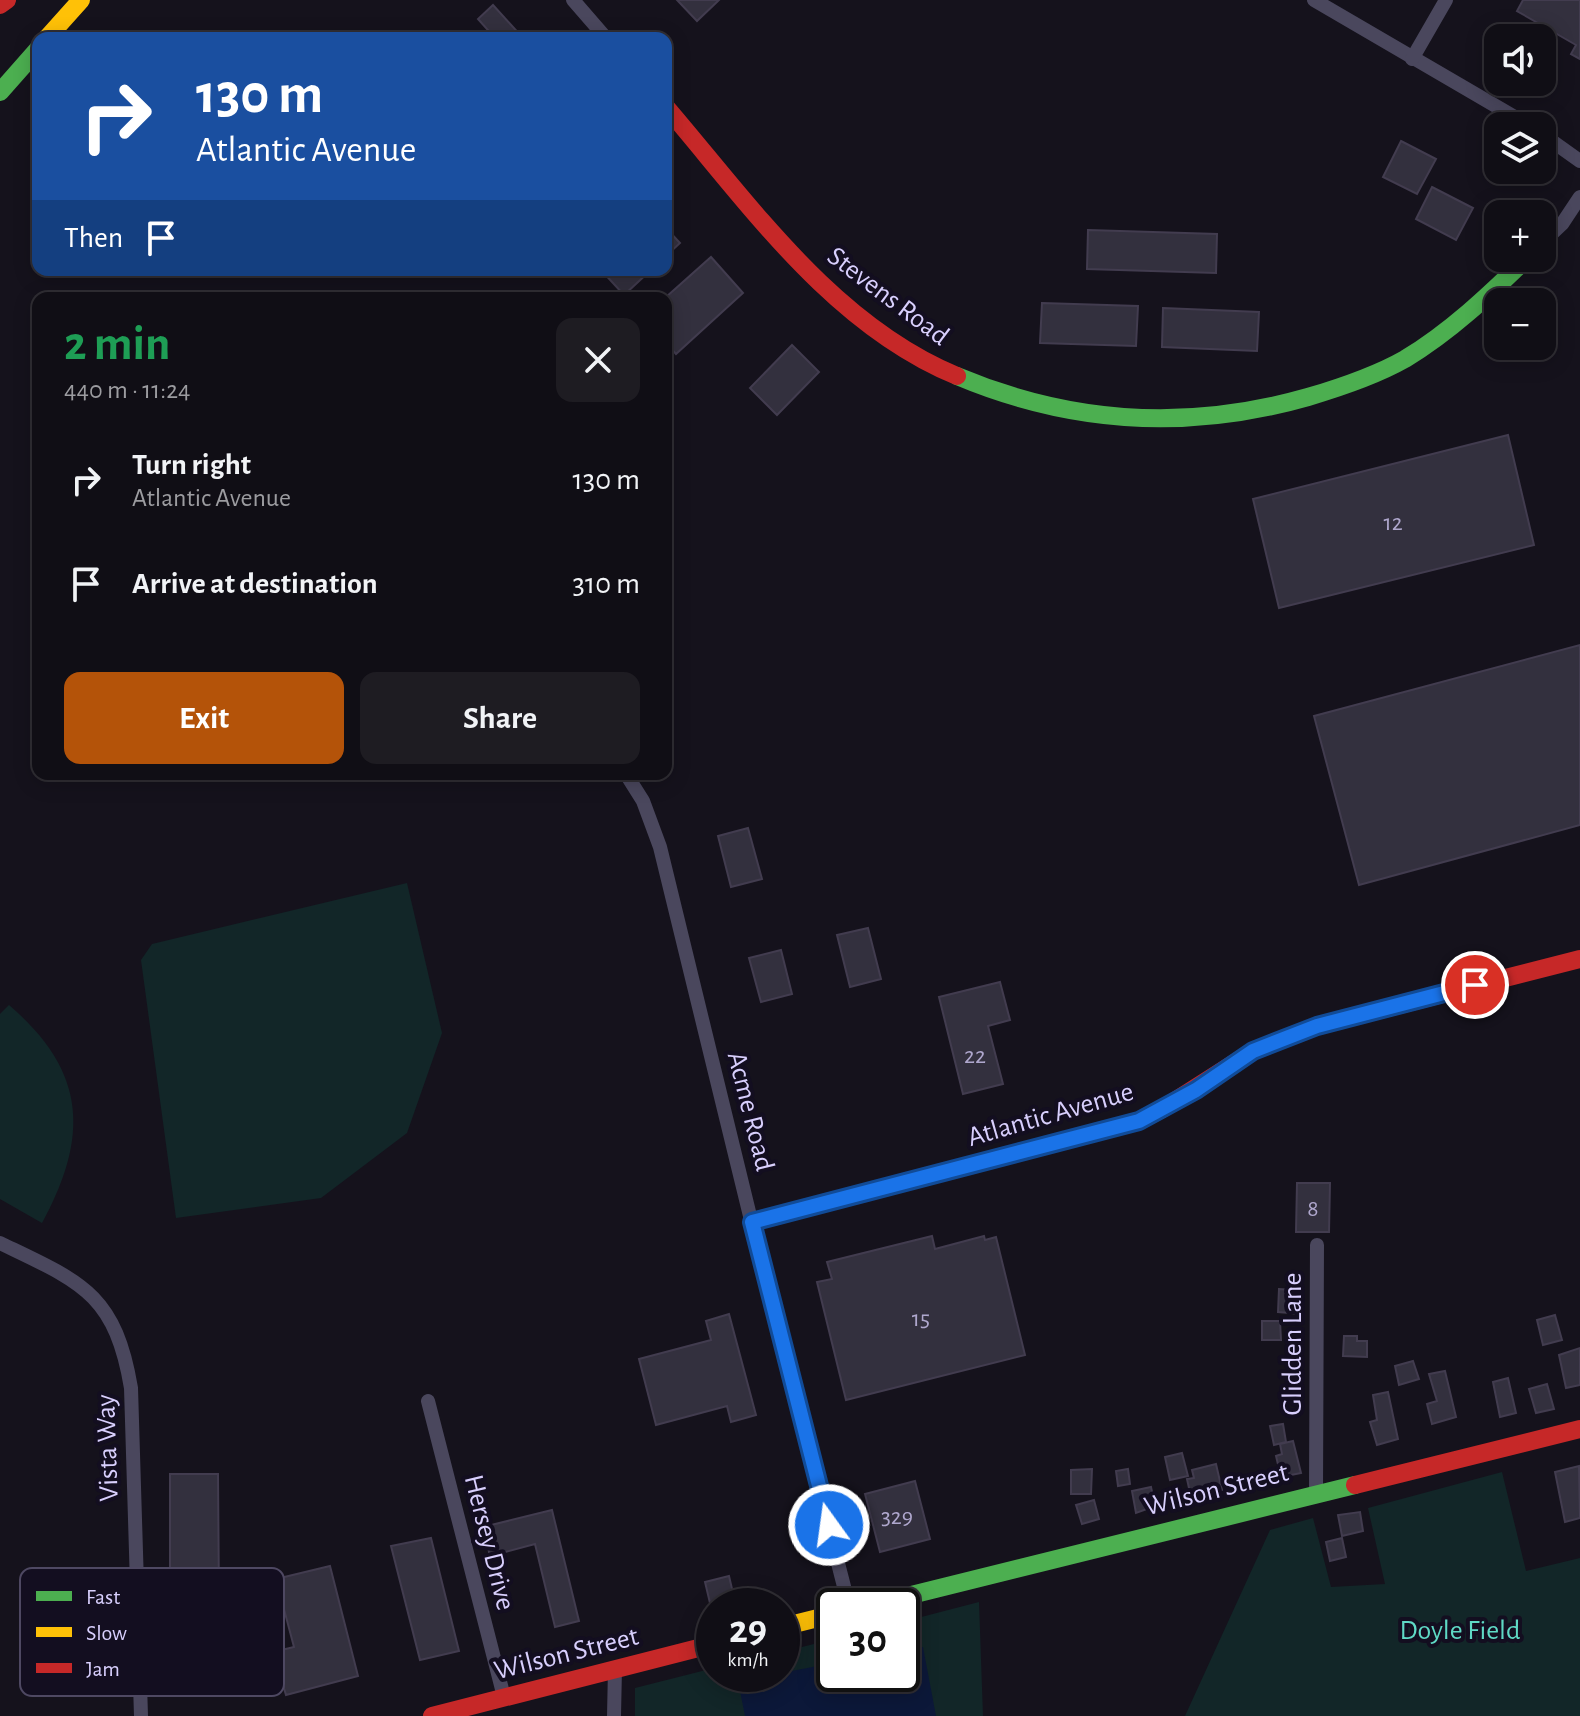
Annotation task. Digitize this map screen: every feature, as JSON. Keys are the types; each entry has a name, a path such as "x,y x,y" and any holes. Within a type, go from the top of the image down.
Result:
{"main road":[{"path":"0,5 7,0"},
{"path":"52,32 81,0"},
{"path":"0,92 32,56"},
{"name":"Stevens Road","path":"672,114 801,262 845,303 897,344 949,375 999,394 1097,417 1162,422 1226,417 1291,404 1345,385 1406,358 1464,314 1511,272"},
{"name":"Atlantic Avenue","path":"752,1222 1139,1121 1196,1090 1253,1051 1317,1026 1580,959"},
{"name":"Wilson Street","path":"920,1593 1580,1429"},
{"name":"Wilson Street","path":"432,1716 696,1648"}],"street":[{"path":"573,0 601,32"},
{"path":"1314,0 1505,112"},
{"path":"1412,59 1446,0"},
{"path":"1556,144 1580,161"},
{"path":"1556,230 1580,197"},
{"name":"Acme Road","path":"630,780 643,801 660,847 844,1588"},
{"name":"Vista Way","path":"0,1243 55,1270 96,1297 125,1352 131,1388 136,1568"},
{"name":"Glidden Lane","path":"1316,1492 1317,1245"},
{"name":"Hersey Drive","path":"428,1401 504,1697"},
{"path":"614,1716 615,1668"},
{"name":"Vista Way","path":"140,1696 141,1716"}],"green space":[{"path":"407,883 442,1033 407,1133 321,1198 176,1218 141,960 152,944"},
{"path":"9,1005 35,1030 54,1055 66,1080 72,1106 73,1133 68,1162 42,1223 0,1199 0,1014"},
{"name":"Doyle Field","path":"1502,1472 1526,1571 1580,1558 1580,1716 1185,1716 1270,1530 1313,1518 1331,1587 1385,1584 1368,1508"},
{"path":"979,1602 983,1716 635,1716 635,1688 696,1673 696,1692 800,1692 800,1648 816,1644 816,1692 920,1692 920,1617"}],"water":[{"path":"923,1647 936,1716 745,1716 740,1692 800,1692 800,1669 816,1666 816,1692 920,1692 920,1648"}],"building":[{"path":"677,0 719,0 697,21"},
{"path":"1523,0 1580,0 1580,59 1571,54 1576,45 1556,33 1556,24 1540,24 1517,11"},
{"path":"493,5 518,32 490,32 478,19"},
{"path":"1401,141 1436,159 1417,194 1383,177"},
{"path":"1432,187 1473,208 1456,240 1416,219"},
{"path":"1088,230 1217,234 1216,273 1087,269"},
{"path":"672,234 680,243 672,250"},
{"path":"711,257 743,293 676,354 672,350 672,292"},
{"path":"607,276 645,276 627,292 621,292"},
{"path":"1042,303 1138,306 1136,346 1040,343"},
{"path":"1163,308 1259,312 1257,351 1162,347"},
{"path":"792,345 819,372 777,415 750,388"},
{"path":"1508,435 1534,545 1279,608 1253,499"},
{"path":"1580,645 1580,825 1359,885 1314,716"},
{"path":"748,828 762,879 731,887 718,836"},
{"path":"868,928 881,979 850,987 837,935"},
{"path":"781,950 792,994 761,1002 749,958"},
{"path":"1000,982 1010,1020 988,1026 1003,1084 963,1094 939,997"},
{"path":"1297,1183 1330,1183 1329,1232 1296,1232"},
{"path":"932,1236 935,1249 984,1236 985,1240 996,1237 1025,1355 846,1400 817,1282 832,1279 827,1262"},
{"path":"1279,1289 1292,1290 1292,1296 1303,1297 1302,1314 1278,1312"},
{"path":"729,1314 756,1415 731,1422 727,1406 656,1425 639,1359 711,1340 706,1321"},
{"path":"1555,1315 1562,1340 1543,1345 1537,1320"},
{"path":"1262,1321 1280,1321 1281,1340 1262,1340"},
{"path":"1344,1336 1357,1336 1357,1341 1367,1341 1367,1357 1343,1356"},
{"path":"1580,1348 1580,1385 1566,1388 1559,1355"},
{"path":"1413,1361 1419,1379 1399,1385 1395,1366"},
{"path":"1445,1371 1456,1417 1432,1424 1427,1404 1437,1401 1429,1374"},
{"path":"1508,1378 1516,1413 1500,1417 1493,1382"},
{"path":"1547,1384 1554,1409 1536,1413 1529,1389"},
{"path":"1388,1392 1398,1439 1377,1445 1370,1422 1377,1420 1373,1395"},
{"path":"1283,1424 1286,1442 1274,1445 1270,1426"},
{"path":"1293,1441 1301,1473 1281,1477 1276,1456 1282,1454 1280,1444"},
{"path":"1182,1453 1188,1476 1170,1480 1165,1457"},
{"path":"1216,1464 1222,1490 1191,1497 1187,1479 1194,1478 1192,1470"},
{"path":"1579,1466 1580,1518 1565,1522 1555,1472"},
{"path":"1092,1469 1091,1494 1071,1494 1071,1470"},
{"path":"1128,1469 1130,1484 1118,1486 1116,1471"},
{"path":"170,1474 218,1474 219,1568 170,1568"},
{"path":"915,1481 930,1539 880,1552 865,1494"},
{"path":"1151,1487 1155,1506 1136,1513 1132,1491"},
{"path":"1094,1500 1099,1519 1082,1524 1076,1505"},
{"path":"552,1510 579,1621 555,1627 535,1544 490,1556 483,1527"},
{"path":"1360,1512 1363,1531 1342,1536 1338,1515"},
{"path":"431,1538 459,1651 420,1660 391,1546"},
{"path":"1342,1538 1346,1557 1330,1561 1326,1542"},
{"path":"330,1566 358,1676 286,1695 284,1649 294,1647 284,1609 284,1577"},
{"path":"729,1576 732,1588 706,1588 705,1582"}],"traffic: fast":[{"path":"0,92 32,56"},
{"path":"957,376 1000,392 1087,413 1175,418 1263,408 1346,385 1405,359 1453,325 1512,272"},
{"path":"920,1593 1355,1485"}],"traffic: slow":[{"path":"52,32 81,0"},
{"path":"752,1222 1139,1121 1162,1109"},
{"path":"800,1622 816,1618"}],"traffic: jam":[{"path":"0,5 7,0"},
{"path":"672,114 762,222 833,294 871,326 912,354 957,376"},
{"path":"1162,1109 1253,1051 1317,1026 1580,959"},
{"path":"1355,1485 1580,1429"},
{"path":"432,1716 696,1649"}],"route":[{"path":"829,1525 752,1222 1139,1121 1196,1090 1253,1051 1317,1026 1475,985"}]}
